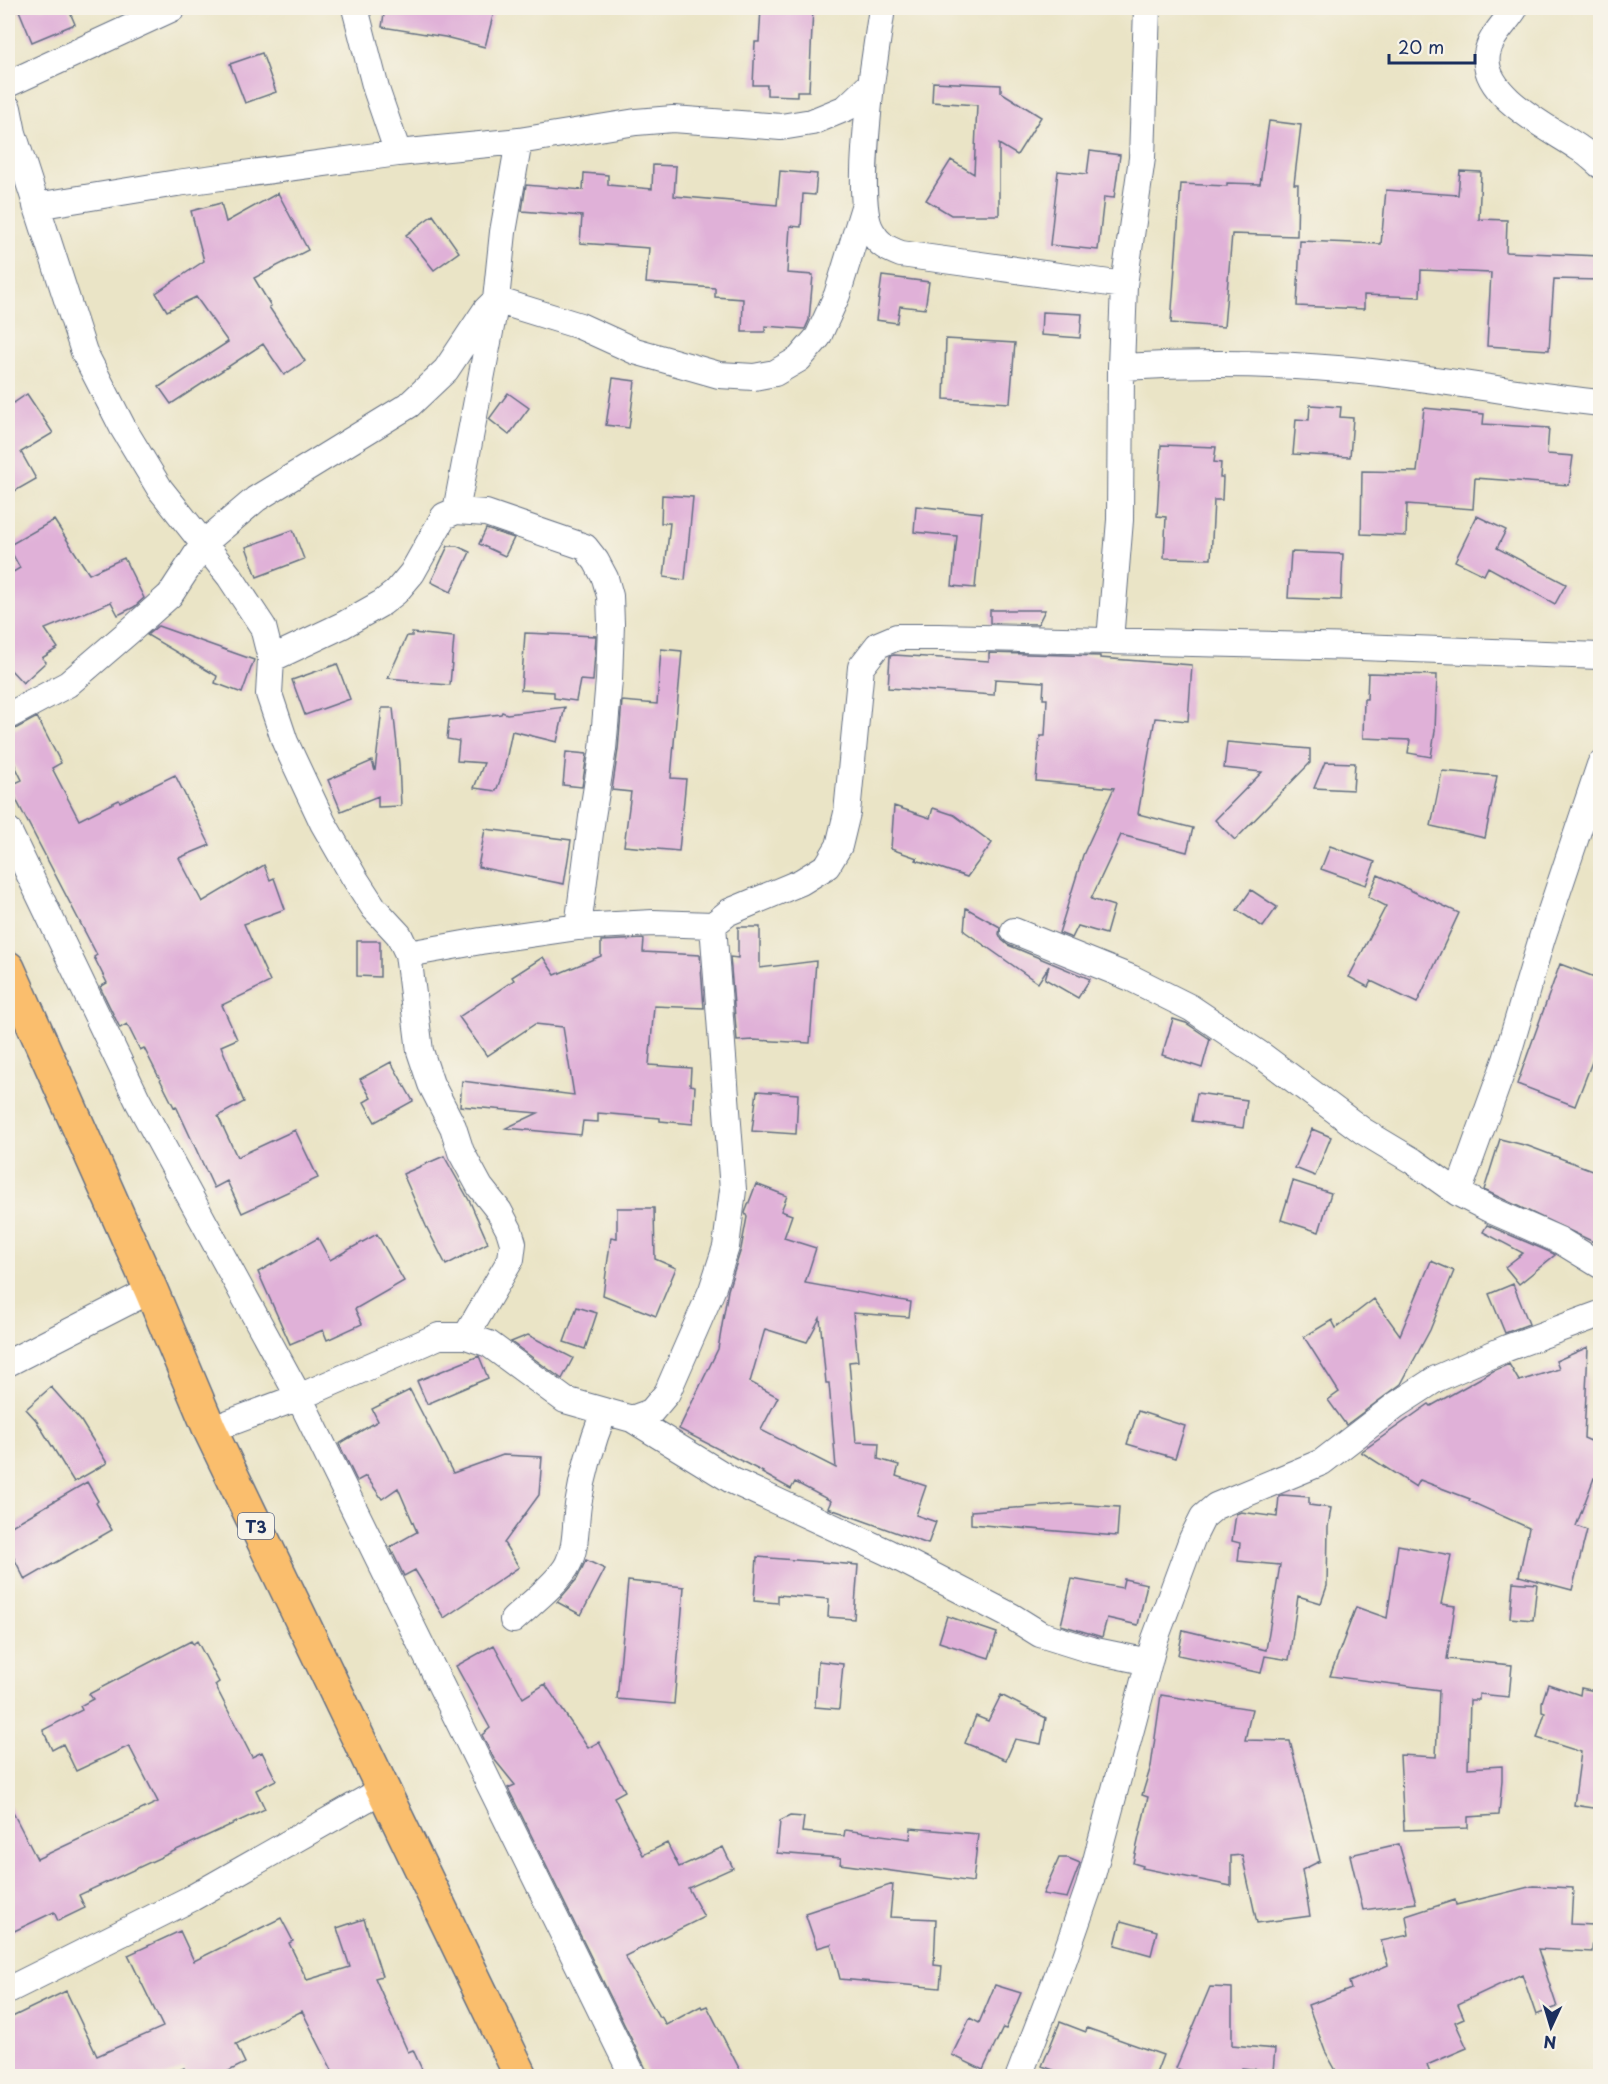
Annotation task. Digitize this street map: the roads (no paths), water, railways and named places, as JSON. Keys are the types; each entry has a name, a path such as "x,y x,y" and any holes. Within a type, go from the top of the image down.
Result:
{"highway":[{"name":"T3","path":"8,968 151,1290 210,1430 521,2076"}],"street":[{"path":"8,84 172,8"},
{"path":"355,8 376,89 398,153"},
{"path":"496,300 580,326 635,351 719,375 754,377 775,373 799,359 818,337 837,295 864,207 866,137 882,8"},
{"path":"1110,640 1120,520 1124,285 1142,158 1147,8"},
{"path":"1515,8 1494,36 1487,55 1489,73 1515,108 1581,149 1600,165"},
{"path":"36,206 177,183 398,153 519,141 636,122 673,119 781,127 812,122 846,108 872,84"},
{"path":"8,108 12,142 36,206 84,352 123,428 160,489 230,577 263,627 271,659 269,694 285,742 323,823 359,885 374,908 399,935 408,954 420,1051 431,1084 453,1127 461,1152 480,1187 499,1210 513,1243 511,1259 466,1336"},
{"path":"456,511 496,300 503,232 519,141"},
{"path":"864,207 871,232 885,248 901,254 1124,285"},
{"path":"8,716 68,684 132,629 170,595 204,543 256,499 409,405 446,370 486,310 496,300"},
{"path":"1121,367 1196,363 1251,364 1371,372 1600,403"},
{"path":"271,659 343,625 382,603 396,592 412,573 444,516 456,511 486,513 585,548 596,561 605,578 610,596 609,680 603,749 578,927"},
{"path":"408,954 481,940 578,927 653,923 713,925 729,912 801,882 827,866 839,846 847,813 861,667 878,645 897,637 1110,640 1600,656"},
{"path":"1458,1193 1506,1060 1542,938 1600,765"},
{"path":"8,830 138,1101 299,1397 633,2076"},
{"path":"632,1419 651,1412 667,1393 712,1290 726,1247 733,1190 713,925"},
{"path":"1014,931 1131,978 1191,1008 1253,1049 1363,1131 1413,1161 1458,1193 1559,1240 1600,1265"},
{"path":"8,1363 151,1290"},
{"path":"1018,2076 1064,1959 1089,1887 1155,1639 1191,1539 1203,1517 1216,1506 1322,1462 1396,1405 1436,1379 1507,1348 1600,1314"},
{"path":"210,1430 299,1397 439,1336 466,1336 489,1344 565,1400 632,1419 733,1481 887,1552 1011,1616 1040,1634 1091,1650 1149,1662"},
{"path":"513,1620 568,1566 574,1546 584,1472 604,1412"},
{"path":"8,1990 192,1898 382,1790"}]}
